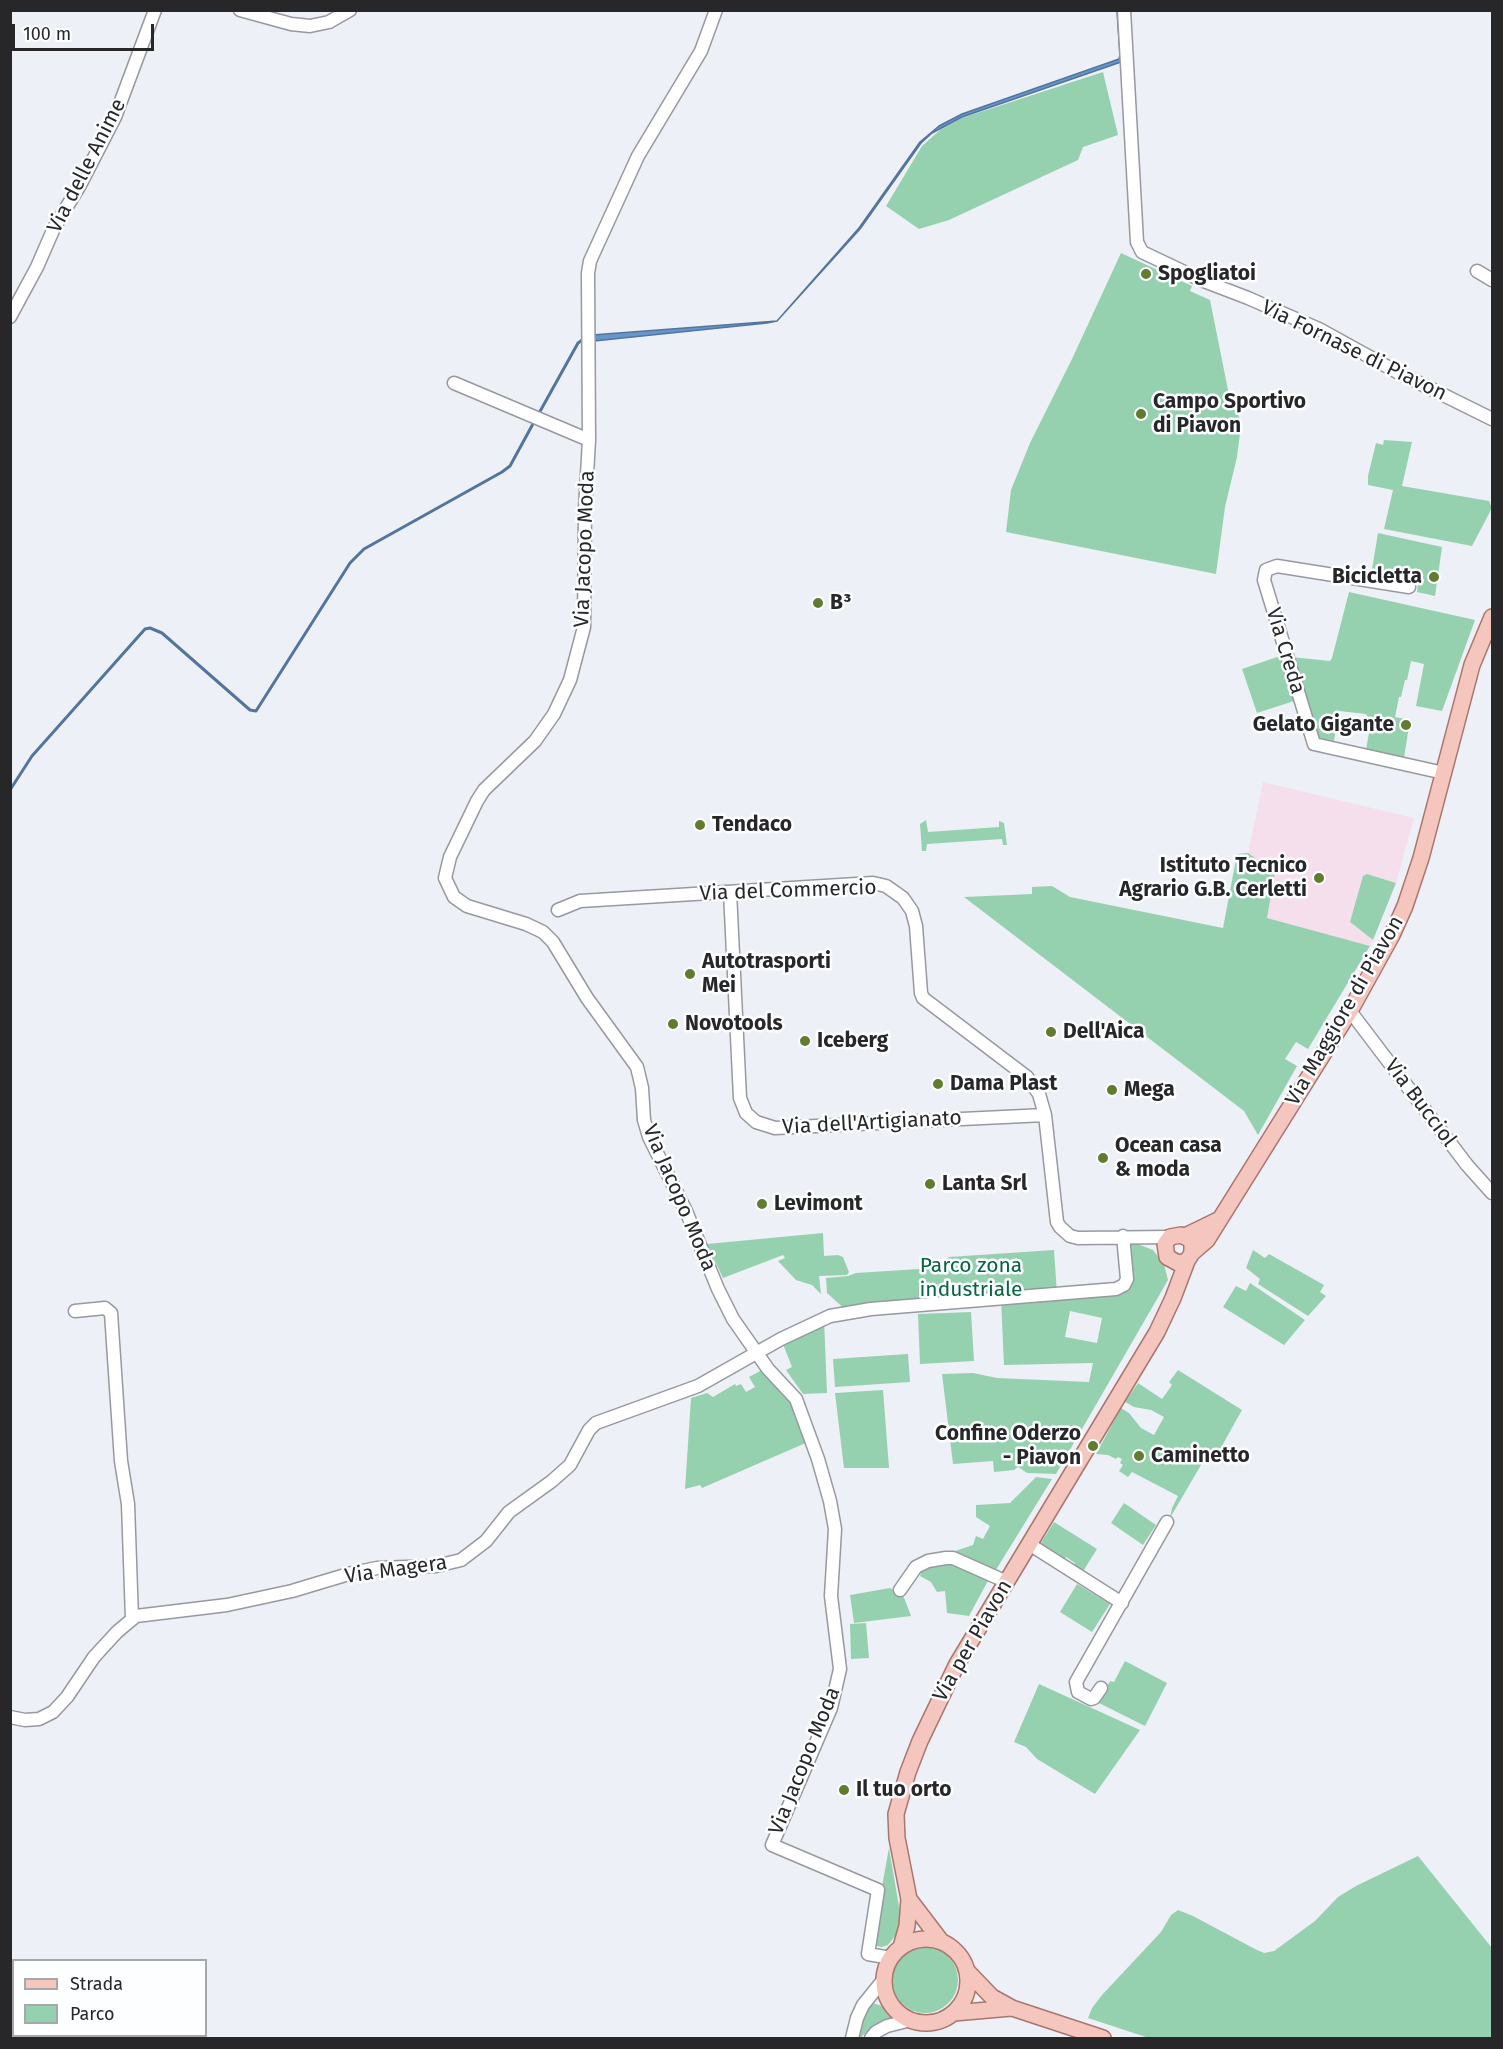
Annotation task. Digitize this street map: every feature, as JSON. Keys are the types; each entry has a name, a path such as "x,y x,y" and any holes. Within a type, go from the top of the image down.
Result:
{"main road":[{"name":"Via Maggiore di Piavon","path":"1179,1257 1208,1240 1350,1011 1388,942 1405,906 1421,858 1472,665 1492,617"},
{"path":"1178,1236 1192,1243 1179,1257 1165,1244 1178,1236 1220,1219"},
{"name":"Via per Piavon","path":"896,1952 907,1926 909,1899 897,1838 896,1814 908,1772 932,1712 957,1664 1157,1332 1173,1298 1179,1257"},
{"name":"Via per Piavon","path":"909,1899 941,1941"},
{"path":"968,1972 968,1987 963,2001 954,2013 934,2022 923,2023 900,2014 891,2004 886,1992 884,1979 896,1952 914,1940 941,1941 958,1953 968,1972 992,1997 1012,2008 1103,2038"},
{"path":"954,2013 1012,2008"}],"street":[{"name":"Via delle Anime","path":"10,317 37,267 54,228 115,117 155,10"},
{"path":"240,10 310,27 329,22 350,10"},
{"name":"Via Jacopo Moda","path":"716,10 701,51 638,156 590,261 588,292 589,440 585,509 584,627 570,680 554,714 535,741 484,790 477,801 450,857 445,879 454,897 467,906 526,924 543,932 553,942 587,998 637,1067 642,1088 644,1120 649,1137 686,1212 733,1319 756,1353 796,1399 818,1459 835,1529 831,1596 840,1669 831,1708 772,1845 878,1890 868,1954 896,1952"},
{"name":"Via Fornase di Piavon","path":"1124,10 1137,242 1142,252 1201,280 1319,329 1397,372 1492,419"},
{"path":"1477,271 1492,280"},
{"path":"454,383 589,440"},
{"name":"Via Creda","path":"1409,587 1278,566 1266,570 1263,580 1314,744 1443,773"},
{"name":"Via del Commercio","path":"558,910 580,901 873,883 896,892 907,902 914,916 923,998 1027,1077 1039,1094 1046,1115 1059,1227 1070,1236 1078,1238 1178,1236"},
{"name":"Via dell'Artigianato","path":"730,892 740,1098 745,1111 754,1121 775,1128 1046,1115"},
{"name":"Via Bucciol","path":"1350,1011 1467,1165 1492,1193"},
{"path":"756,1353 830,1316 848,1312 1116,1289 1124,1285 1127,1279 1123,1236"},
{"name":"Via del Commercio","path":"1138,1238 1179,1257"},
{"path":"10,1717 25,1720 39,1719 53,1712 67,1697 94,1658 132,1619 128,1504 121,1461 111,1313 105,1308 75,1311"},
{"name":"Via Magera","path":"132,1619 136,1616 227,1605 292,1591 377,1568 436,1566 461,1560 486,1541 509,1512 570,1465 589,1430 596,1423 698,1386 756,1353"},
{"path":"1101,1688 1091,1699 1078,1692 1076,1682 1167,1522"},
{"path":"1029,1544 1122,1603"},
{"path":"900,1590 916,1567 928,1561 946,1558 953,1558 1006,1582"},
{"path":"852,2038 863,2005 884,1979"},
{"path":"871,2038 887,2026 911,2020"}],"shaded area":[{"path":"1263,782 1414,818 1396,883 1367,874 1350,922 1373,940 1370,946 1266,918 1275,872 1248,853"}],"green space":[{"path":"1103,72 1118,135 1083,147 1078,160 949,220 919,229 886,206 922,146 940,130 962,118"},
{"name":"Campo Sportivo di Piavon","path":"1121,253 1192,286 1190,291 1210,300 1229,395 1232,394 1239,417 1240,433 1237,457 1225,507 1216,574 1006,532 1011,490 1030,443"},
{"path":"1384,440 1412,442 1402,486 1489,501 1492,508 1472,546 1384,529 1393,490 1368,485 1368,476 1376,443 1383,445"},
{"path":"1378,533 1442,547 1435,596 1417,592 1419,576 1404,574 1403,579 1371,575"},
{"path":"1349,592 1475,620 1442,711 1416,706 1424,664 1411,661 1395,717 1410,720 1404,758 1366,750 1371,721 1366,714 1339,711 1334,741 1319,738 1291,657 1330,661"},
{"path":"1280,656 1294,701 1257,713 1242,669"},
{"path":"926,820 928,832 999,827 999,821 1004,823 1007,845 1003,845 1002,839 927,844 926,851 922,851 920,824"},
{"path":"1248,853 1275,872 1267,918 1370,946 1308,1049 1296,1042 1285,1059 1297,1066 1258,1135 1244,1111 964,897 1032,894 1032,887 1052,886 1070,897 1223,928 1237,854"},
{"path":"1367,874 1396,883 1373,940 1350,922 1363,876"},
{"path":"823,1233 824,1256 843,1257 849,1272 847,1275 819,1276 821,1294 812,1285 796,1280 778,1261 785,1258 783,1255 723,1278 707,1244"},
{"name":"Parco zona industriale","path":"1124,1242 1135,1243 1153,1250 1164,1264 1168,1280 1056,1474 1027,1473 1018,1467 1014,1470 994,1472 993,1461 953,1464 942,1374 973,1373 997,1378 1089,1382 1093,1363 1004,1365 1001,1299 848,1312 827,1293 826,1278 856,1273 935,1268 949,1257 1054,1250 1057,1294 1124,1285","holes":["1070,1311 1102,1318 1097,1343 1065,1337"]},
{"path":"1253,1250 1265,1258 1269,1254 1324,1285 1320,1292 1326,1296 1308,1316 1258,1284 1260,1279 1246,1268"},
{"path":"1250,1283 1305,1320 1284,1345 1223,1307 1236,1286 1246,1291"},
{"path":"971,1312 974,1361 920,1364 918,1314"},
{"path":"824,1319 827,1393 803,1394 786,1370 792,1367 781,1339"},
{"path":"908,1354 910,1382 835,1387 833,1359"},
{"path":"762,1370 786,1391 808,1442 702,1488 700,1485 685,1489 691,1398 707,1393 713,1397 735,1384 736,1386 741,1384 746,1392 755,1387 749,1377"},
{"path":"1178,1370 1242,1410 1218,1453 1208,1453 1170,1518 1178,1496 1132,1472 1128,1477 1119,1471 1123,1465 1120,1463 1122,1459 1096,1454 1121,1408 1129,1413 1141,1428 1154,1435 1164,1417 1151,1410 1134,1407 1125,1402 1138,1383 1162,1399 1172,1385 1169,1382"},
{"path":"883,1390 889,1468 844,1468 835,1393"},
{"path":"1036,1477 1052,1479 994,1573 955,1551 973,1545 976,1536 983,1539 990,1526 976,1517 976,1505 1010,1503"},
{"path":"1124,1503 1156,1525 1143,1545 1111,1523"},
{"path":"1054,1522 1097,1549 1082,1573 1073,1568 1075,1563 1066,1557 1063,1562 1039,1546"},
{"path":"942,1558 991,1575 969,1616 947,1613 945,1591 937,1592 931,1582 920,1576 925,1563"},
{"path":"1077,1584 1110,1604 1092,1632 1060,1612"},
{"path":"890,1588 903,1595 911,1616 854,1623 850,1595"},
{"path":"866,1623 869,1658 851,1659 850,1624"},
{"path":"1125,1661 1167,1683 1145,1726 1099,1703 1110,1681 1114,1682"},
{"path":"1039,1684 1140,1730 1095,1794 1037,1759 1026,1747 1014,1742"},
{"path":"889,1848 901,1918 896,1935 888,1945 882,1947 872,1941"},
{"path":"1418,1856 1492,1948 1492,2038 1149,2038 1088,2018 1102,1995 1161,1932 1171,1915 1178,1910 1264,1953 1274,1951 1315,1921 1338,1897"},
{"path":"919,1947 931,1947 943,1952 953,1962 958,1980 956,1993 943,2008 931,2013 919,2013 907,2008 897,1998 892,1986 892,1974 897,1962 907,1952"},
{"path":"873,2003 882,2006 893,2018 876,2024 860,2038 854,2038 868,2006"}],"water":[{"path":"1117,11 1124,11 1121,62 962,117 932,133 921,143 860,229 777,321 859,228 920,142 939,126 962,114 1119,59"},
{"path":"777,321 594,341 592,335"}],"waterway":[{"path":"538,415 578,343 585,338"},
{"path":"10,790 32,756 145,629 150,628 162,633 250,710 256,711 350,563 364,549 510,466 534,422"}],"place":[{"name":"Spogliatoi","path":"1146,274"},
{"name":"Campo Sportivo di Piavon","path":"1141,414"},
{"name":"Bicicletta","path":"1434,577"},
{"name":"B³","path":"818,603"},
{"name":"Gelato Gigante","path":"1406,725"},
{"name":"Tendaco","path":"700,825"},
{"name":"Istituto Tecnico Agrario G.B. Cerletti","path":"1319,878"},
{"name":"Autotrasporti Mei","path":"690,974"},
{"name":"Novotools","path":"673,1024"},
{"name":"Dell'Aica","path":"1051,1032"},
{"name":"Iceberg","path":"805,1041"},
{"name":"Dama Plast","path":"938,1084"},
{"name":"Mega","path":"1112,1090"},
{"name":"Ocean casa & moda","path":"1103,1158"},
{"name":"Lanta Srl","path":"930,1184"},
{"name":"Levimont","path":"762,1204"},
{"name":"Confine Oderzo - Piavon","path":"1093,1446"},
{"name":"Caminetto","path":"1139,1456"},
{"name":"Il tuo orto","path":"844,1790"}]}
